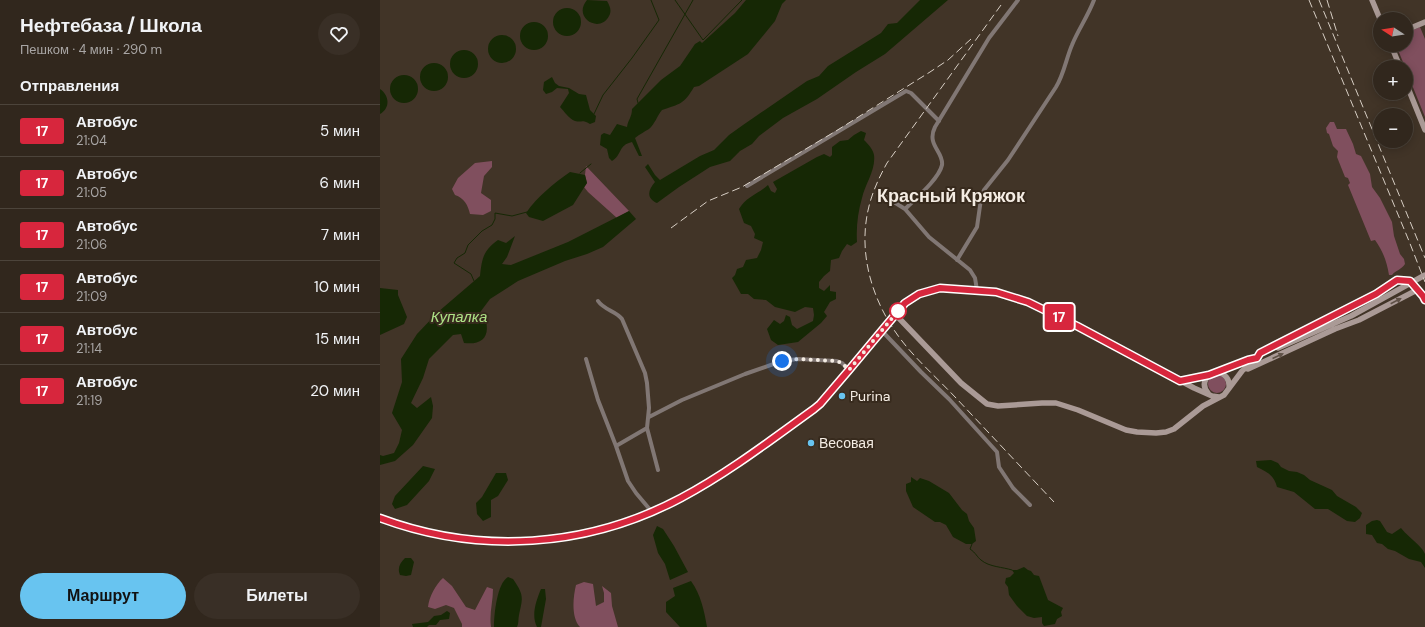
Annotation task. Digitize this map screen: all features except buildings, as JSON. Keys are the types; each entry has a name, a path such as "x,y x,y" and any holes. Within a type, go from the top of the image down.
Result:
{"main road":[{"path":"1372,0 1377,12"},
{"path":"1413,27 1425,22"},
{"path":"1413,100 1425,130"},
{"path":"1208,393 1205,389 1204,382 1212,374 1257,358 1350,316 1425,275"},
{"path":"895,314 982,402 992,406 1056,403 1078,410 1126,430 1156,433 1174,429 1203,406 1224,395 1242,371 1257,358 1260,353 1376,294 1397,280 1410,281 1425,300"},
{"path":"380,518 445,536 468,540 506,542 561,538 591,533 624,523 652,512 696,489 742,461 797,422 820,404 895,314 909,300 929,291 946,288 996,292 1028,302 1194,388 1212,396 1219,397"},
{"path":"1242,371 1359,320 1417,290"},
{"path":"1180,381 1221,373 1226,376 1229,382 1228,388"},
{"path":"1203,406 1208,393"}],"street":[{"path":"905,209 940,170 942,161 932,137 933,131 989,38 1018,0"},
{"path":"957,260 977,227 981,199 984,190 1008,160 1063,75 1072,44 1088,15 1094,0"},
{"path":"747,186 906,91 911,93 939,121"},
{"path":"886,197 905,209 929,237 972,273 977,284 977,290"},
{"path":"598,301 602,306 622,319 642,366 647,383 649,417 647,428 658,470"},
{"path":"882,331 921,372 949,398 997,452 999,467 1013,488 1030,505"},
{"path":"586,359 598,400 628,481 652,512"},
{"path":"649,417 682,400 721,383 785,360 837,361 842,363 849,370"},
{"path":"616,446 647,428"}],"shaded area":[{"path":"1420,27 1425,39 1425,117 1413,87 1413,60 1402,60 1399,52 1413,52 1413,30"},
{"path":"1330,122 1334,122 1337,129 1346,129 1356,154 1361,156 1370,174 1372,187 1380,198 1392,222 1394,236 1405,264 1392,275 1389,275 1384,257 1378,244 1375,240 1371,241 1348,185 1350,183 1348,178 1345,177 1337,157 1338,151 1333,146 1329,134 1327,133 1326,128"},
{"path":"492,161 492,167 484,176 481,193 491,200 491,211 483,215 470,214 465,202 455,195 452,189 458,178 475,163"},
{"path":"586,166 629,211 617,218 588,192 584,187 587,183 585,175"},
{"path":"1217,375 1223,378 1226,384 1223,390 1217,393 1211,390 1208,384 1211,378"},
{"path":"443,578 452,586 466,607 475,610 487,587 493,589 490,617 491,627 462,627 454,608 446,605 435,609 428,607 433,591"},
{"path":"584,582 593,584 596,606 604,602 602,586 611,593 612,606 618,627 580,627 574,613 574,595 576,585"}],"water":[{"path":"587,0 607,1 610,7 610,12 605,21 600,24 594,24 585,18 583,7"},
{"path":"746,0 786,0 782,4 775,21 748,54 699,86 694,87 681,103 662,110 651,127 635,138 642,156 639,156 632,142 624,145 612,161 609,158 607,149 600,145 601,135 604,133 610,135 617,124 627,127 632,109 661,80 680,66 695,44 700,41 702,43 735,13"},
{"path":"920,0 948,0 885,54 817,99 783,118 759,136 752,144 740,151 730,161 710,167 657,203 651,199 649,194 655,182 645,167 648,164 660,180 700,156 714,150 729,135 807,81 819,76 828,66 881,33 888,24 897,23"},
{"path":"567,8 577,12 581,22 577,32 567,36 557,32 553,22 557,12"},
{"path":"534,22 544,26 548,36 544,46 534,50 524,46 520,36 524,26"},
{"path":"502,35 512,39 516,49 512,59 502,63 492,59 488,49 492,39"},
{"path":"464,50 474,54 478,64 474,74 464,78 454,74 450,64 454,54"},
{"path":"434,63 444,67 448,77 444,87 434,91 424,87 420,77 424,67"},
{"path":"404,75 414,79 418,89 414,99 404,103 394,99 390,89 394,79"},
{"path":"552,77 555,83 559,86 569,88 579,94 586,95 590,110 596,116 595,122 590,124 575,121 560,107 569,93 568,89 557,88 546,94 543,90 544,82"},
{"path":"380,89 386,95 388,102 386,109 380,114"},
{"path":"861,131 866,133 864,140 873,151 874,161 872,172 863,193 859,209 857,242 851,246 847,244 839,258 831,260 830,271 819,282 819,288 824,291 830,285 830,291 836,292 836,299 830,302 824,312 827,316 821,323 798,342 778,345 771,340 767,329 774,320 780,324 784,321 786,315 790,317 792,325 797,329 813,321 813,308 805,307 795,312 775,307 766,300 754,299 748,294 741,294 732,278 737,269 743,267 746,260 757,258 763,242 754,238 755,234 751,226 744,223 739,209 749,199 768,185 771,191 775,193 777,189 773,182 817,157 824,154 830,157 832,155 832,147 840,141 848,140"},
{"path":"570,172 585,175 587,183 573,205 543,221 529,217 526,213 536,201"},
{"name":"Купалка","path":"629,211 636,219 603,247 518,281 490,299 478,315 486,321 487,327 485,336 482,340 475,343 464,343 461,334 453,335 429,359 423,378 411,403 417,408 431,397 433,406 432,418 413,445 395,461 380,465 380,455 383,456 394,453 399,443 402,430 392,413 402,382 401,359 417,334 438,312 480,276 486,251 498,240 506,243 515,236 507,257 502,264 511,265 568,242"},
{"path":"380,288 398,290 398,295 407,317 404,324 380,335"},
{"path":"1271,460 1289,471 1304,475 1310,480 1332,490 1337,496 1356,507 1362,513 1360,518 1355,522 1347,521 1328,509 1315,509 1294,492 1277,487 1272,477 1267,472 1257,467 1256,461"},
{"path":"423,466 435,469 429,481 407,505 395,509 392,504 395,496"},
{"path":"496,473 506,473 508,480 498,496 491,500 491,517 483,521 477,514 476,503 482,497"},
{"path":"911,477 917,481 920,478 929,481 949,493 967,514 969,521 974,528 976,541 972,544 966,544 953,537 946,525 940,522 935,522 913,507 906,491 906,484 911,482"},
{"path":"1377,520 1380,521 1387,532 1392,534 1401,528 1424,551 1425,568 1421,562 1409,559 1395,551 1388,549 1382,544 1377,543 1372,535 1366,534 1366,525"},
{"path":"657,526 663,529 688,572 670,580 665,564 658,553 653,535"},
{"path":"405,558 411,558 414,562 411,575 406,576 400,575 399,570 400,564"},
{"path":"1024,567 1031,571 1034,575 1039,576 1048,600 1063,608 1061,612 1062,616 1057,619 1055,624 1044,626 1042,623 1042,617 1034,618 1027,616 1009,595 1008,587 1005,583 1006,578 1010,577 1014,573 1012,570 1017,570"},
{"path":"508,577 513,579 522,596 518,626 494,627 499,592 504,580"},
{"path":"691,581 700,597 707,627 680,627 666,612 666,602 675,596 673,588"},
{"path":"541,589 545,589 546,599 541,627 537,627 534,613"},
{"path":"447,611 450,613 449,619 440,620 436,625 429,625 427,627 413,627 412,624 428,622 434,616 441,615"}],"waterway":[{"path":"594,114 603,95 659,20 651,0"},
{"path":"675,0 703,40 742,0"},
{"path":"638,103 637,99 693,0"},
{"path":"580,173 591,164"},
{"path":"474,281 471,274 454,263 457,258 465,253 468,245 482,231 492,225 495,219 495,213 512,216 527,212"},
{"path":"972,544 970,549 984,562 1012,570"}],"railway":[{"path":"1309,0 1425,282"},
{"path":"1319,0 1425,258"},
{"path":"1327,0 1338,36"},
{"path":"1001,5 887,163 878,180 871,199 865,238 866,257 876,295 884,313 906,346 1054,502"},
{"path":"671,228 708,201 742,187 836,131 930,72 948,60 971,39"}],"bus line":[{"name":"17","path":"380,518 421,531 445,536 468,540 506,542 561,538 591,533 608,529 652,512 681,498 742,461 814,409 820,404 905,303 919,294 940,288 996,292 1028,302 1077,326 1180,381 1209,375 1257,358 1260,353 1376,294 1397,280 1404,279 1410,281 1425,300"}],"place":[{"name":"Purina","path":"842,396"},
{"name":"Весовая","path":"811,443"}],"district":[{"name":"Красный Кряжок","path":"951,196"}],"route":[{"path":"782,361 798,359 837,361 842,363 849,370 898,311"}]}
